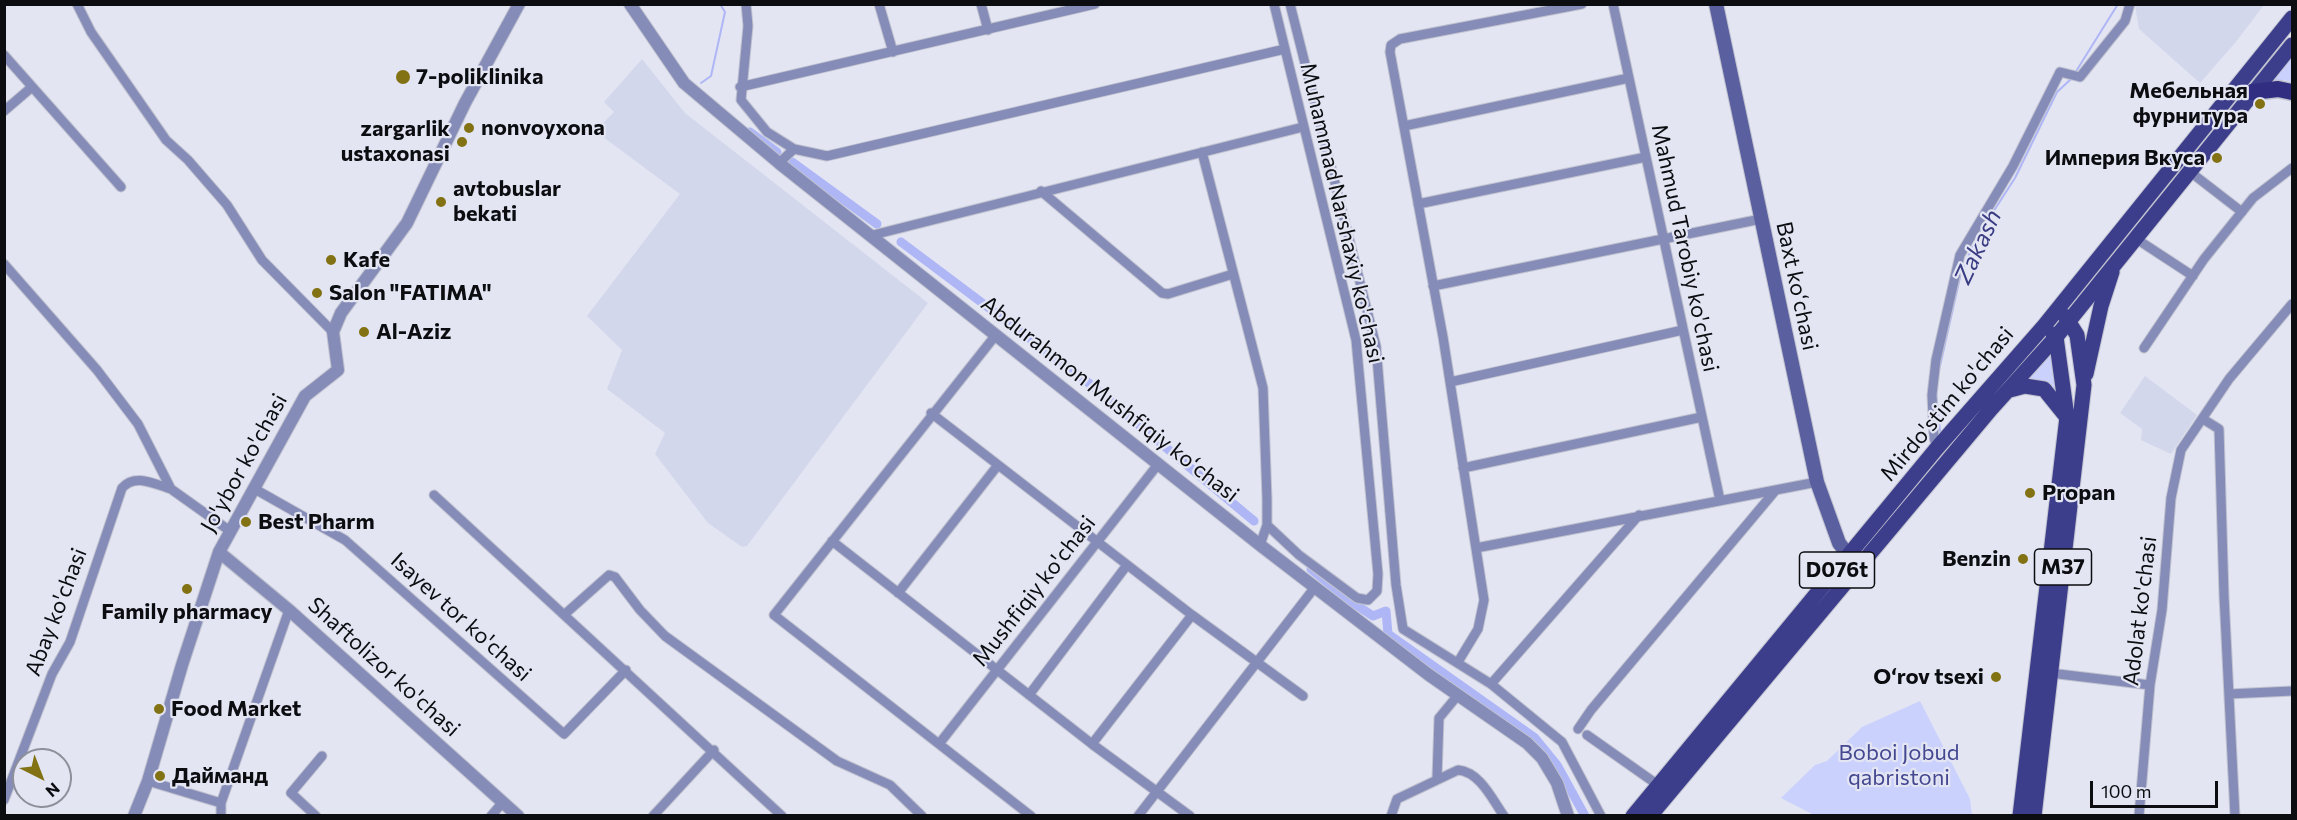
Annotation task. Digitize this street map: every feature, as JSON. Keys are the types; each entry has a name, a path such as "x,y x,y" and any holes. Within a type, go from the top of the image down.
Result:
{"highway":[{"path":"2252,92 2278,89 2292,93"}],"main road":[{"name":"Baxt koʻchasi","path":"1716,4 1817,482 1831,524 1853,562"},
{"name":"Mirdo'stim ko'chasi","path":"1650,816 1853,562 1937,448 2044,326 2292,18"},
{"name":"Mirdo'stim ko'chasi","path":"1633,816 1853,562 2056,337 2292,45"},
{"name":"M37","path":"2034,816 2084,386 2101,306 2116,262"},
{"name":"M37","path":"2057,309 2069,320 2077,335 2084,386"},
{"path":"2044,326 2056,337"},
{"name":"M37","path":"2020,816 2067,417 2056,337"},
{"path":"2010,390 2025,386 2044,389 2067,417"}],"street":[{"path":"77,4 91,32 166,140 188,160 227,205 262,261 333,332 342,313 407,223 465,103 519,4"},
{"name":"Abdurahmon Mushfiqiy koʻchasi","path":"630,4 684,83 779,163 1315,587 1458,695 1527,742 1542,758 1557,783 1568,816"},
{"path":"746,4 748,26 741,100 756,121 778,141 794,148 827,156 1285,49"},
{"path":"879,4 892,52"},
{"path":"981,4 988,30"},
{"path":"741,87 988,30 1078,6 1095,4"},
{"name":"Muhammad Narshaxiy ko'chasi","path":"1267,525 1299,555 1357,598 1368,600 1377,591 1378,574 1356,340 1274,4"},
{"path":"1290,4 1376,346 1389,473 1396,585 1402,629 1491,684 1562,742 1601,816"},
{"path":"1458,662 1478,629 1484,600 1450,382 1390,52 1391,45 1400,39 1582,4"},
{"name":"Mahmud Tarobiy ko'chasi","path":"1613,4 1720,500"},
{"path":"1937,448 1934,438 1932,395 1936,360 1960,255 2013,166 2060,72 2080,77 2125,21 2130,4"},
{"path":"4,55 122,187"},
{"path":"1404,126 1629,78"},
{"path":"4,111 32,87"},
{"path":"869,236 1303,127"},
{"path":"779,163 794,148"},
{"path":"1202,152 1263,388 1267,525 1260,544"},
{"path":"1418,204 1646,157"},
{"path":"2144,348 2193,276 2253,198 2292,168"},
{"path":"2189,171 2242,212"},
{"path":"1041,191 1162,293 1168,294 1233,274"},
{"path":"1433,286 1664,241 1761,219"},
{"path":"2135,238 2193,276"},
{"path":"4,264 97,370 138,424 171,489 230,531"},
{"name":"Adolat ko'chasi","path":"2139,816 2150,685 2162,610 2171,498 2181,450 2229,379 2292,304"},
{"path":"1450,382 1683,330"},
{"name":"Jo'ybor ko'chasi","path":"134,816 148,781 182,665 219,552 305,396 338,370 333,332"},
{"path":"995,336 931,413 774,615 1031,816"},
{"path":"931,413 1191,615 1303,696"},
{"path":"1463,468 1702,417"},
{"path":"2203,418 2219,429 2235,816"},
{"name":"Mushfiqiy ko'chasi","path":"939,744 1159,463"},
{"path":"898,592 998,465"},
{"name":"Abay ko'chasi","path":"4,800 52,674 70,642 122,488 132,480 140,480 171,489"},
{"path":"1476,548 1720,500 1775,492 1817,482"},
{"name":"Isayev tor ko'chasi","path":"253,488 345,540 564,734 626,670"},
{"path":"1578,729 1591,710 1775,492"},
{"path":"434,495 714,750 782,816"},
{"path":"1491,684 1640,515"},
{"path":"832,541 1092,744 1190,816"},
{"name":"Shaftolizor ko'chasi","path":"219,552 290,610 518,816"},
{"path":"1029,695 1127,565"},
{"path":"565,614 602,580 609,575 615,577 640,610 665,636 837,761 890,784 922,816"},
{"path":"1138,816 1155,791 1315,587"},
{"path":"221,816 221,803 290,610"},
{"path":"1092,744 1191,615"},
{"path":"2050,673 2150,685"},
{"path":"2229,694 2292,691"},
{"path":"1437,778 1439,718 1458,695"},
{"path":"1587,735 1658,785"},
{"path":"653,816 714,750"},
{"path":"316,816 291,793 321,756"},
{"path":"1390,816 1397,799 1458,770 1466,771 1479,780 1504,816"},
{"path":"148,781 221,803"},
{"path":"491,816 503,802"}],"shaded area":[{"path":"2135,4 2264,5 2200,83 2139,29"},
{"path":"642,59 685,113 928,303 747,546 742,547 708,523 655,454 665,433 607,389 622,350 587,316 680,194 595,131 614,112 604,102"},
{"path":"2145,376 2197,415 2171,454 2141,440 2142,429 2120,413"}],"green space":[{"path":"2292,56 2292,82 2283,80 2270,82"},
{"path":"2053,350 2058,392 2049,384 2027,377"},
{"name":"Boboi Jobud qabristoni","path":"1920,701 1970,799 1972,815 1814,815 1781,798 1815,765 1827,761 1862,727"}],"waterway":[{"name":"Zakash","path":"701,83 711,76 725,12 720,4"},
{"name":"Zakash","path":"2075,73 2118,4"},
{"name":"Zakash","path":"1940,366 1961,273 1977,237 2015,178 2057,92 2070,80"},
{"path":"750,132 777,152"},
{"path":"792,162 877,224"},
{"path":"901,242 1085,380 1254,521"},
{"name":"Zakash","path":"1936,392 1940,431"},
{"path":"1311,569 1350,601 1373,616 1386,611 1388,634 1535,738 1557,765 1585,816"}],"place":[{"name":"7-poliklinika","path":"403,77"},
{"name":"Мебельная фурнитура","path":"2260,104"},
{"name":"nonvoyxona","path":"469,128"},
{"name":"zargarlik ustaxonasi","path":"462,142"},
{"name":"Империя Вкуса","path":"2217,158"},
{"name":"avtobuslar bekati","path":"441,202"},
{"name":"Kafe","path":"331,260"},
{"name":"Salon \"FATIMA\"","path":"317,293"},
{"name":"Al-Aziz","path":"364,332"},
{"name":"Propan","path":"2030,493"},
{"name":"Best Pharm","path":"246,522"},
{"name":"Benzin","path":"2023,559"},
{"name":"Family pharmacy","path":"187,589"},
{"name":"Oʻrov tsexi","path":"1996,677"},
{"name":"Food Market","path":"159,709"},
{"name":"Дайманд","path":"160,776"}]}
